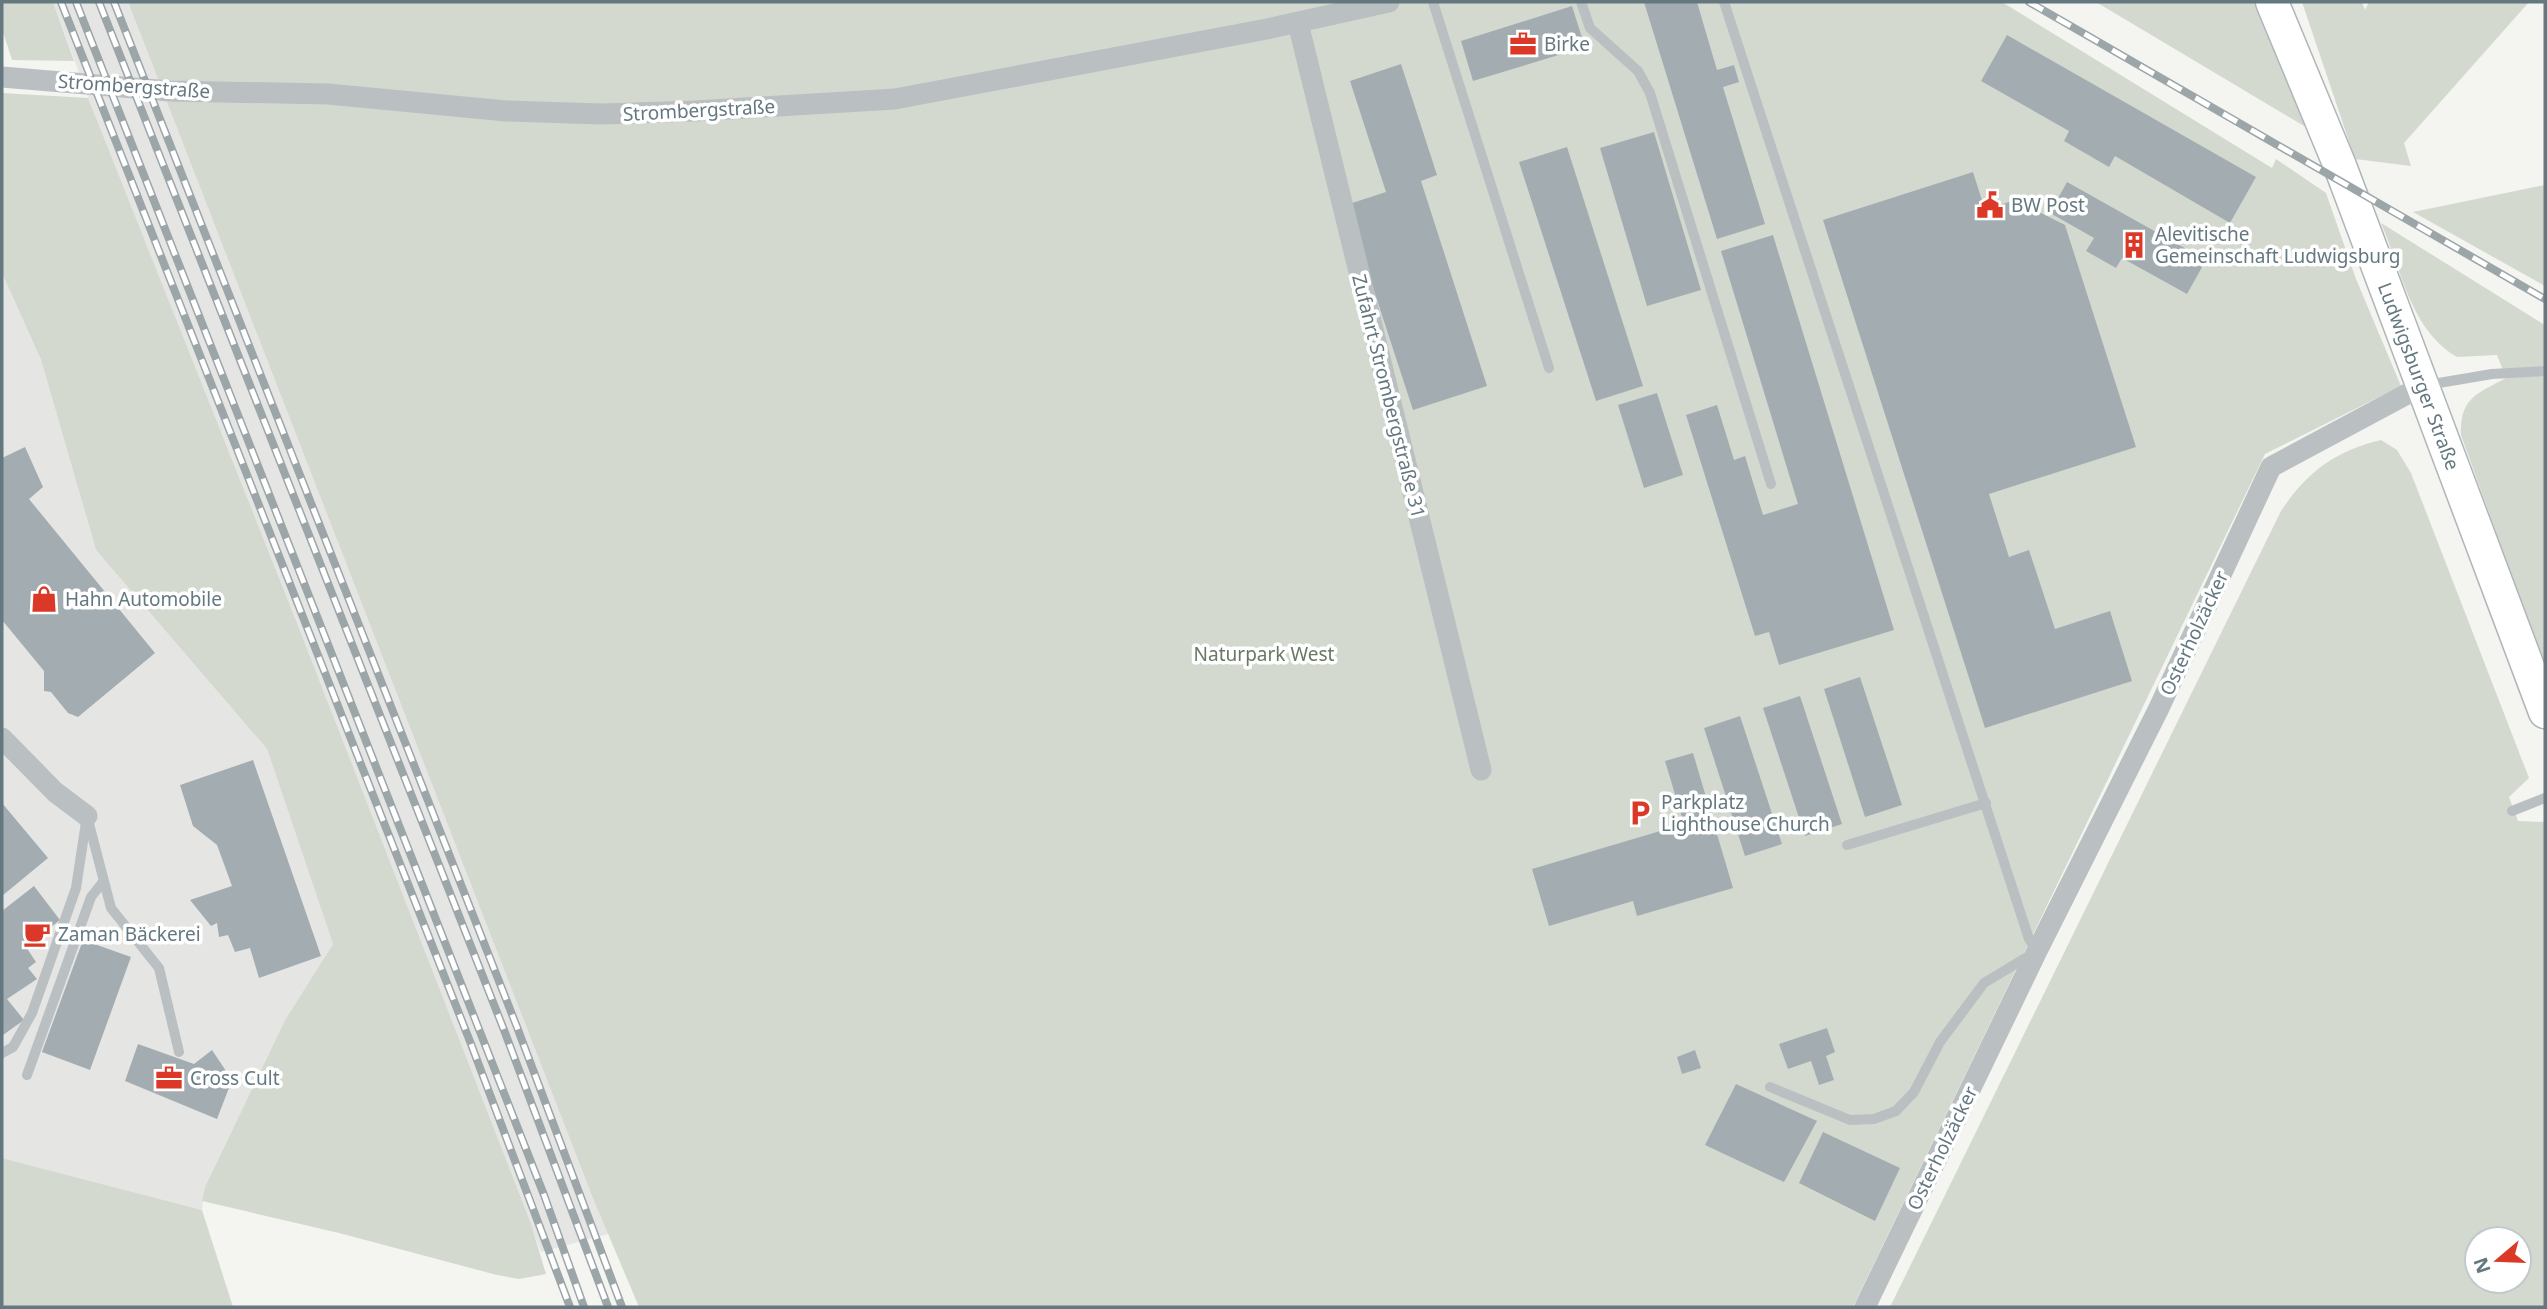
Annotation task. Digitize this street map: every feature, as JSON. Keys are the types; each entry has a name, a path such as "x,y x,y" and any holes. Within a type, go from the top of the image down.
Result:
{"street":[{"name":"Strombergstraße","path":"2,76 170,91 328,94 506,111 602,114 695,111 895,99 981,85 1298,23 1389,2"},
{"name":"Ludwigsburger Straße","path":"2273,2 2340,166 2545,712"},
{"name":"Zufahrt Strombergstraße 31","path":"1298,23 1481,770"},
{"name":"Osterholzäcker","path":"1866,1307 2037,951 2159,708 2271,467 2422,386"},
{"path":"2,740 55,792 87,816"}],"lane":[{"path":"1433,2 1549,368"},
{"path":"1581,2 1590,28 1637,71 1650,93 1771,484"},
{"path":"1724,2 2029,939 2037,951 1984,983 1940,1042 1914,1092 1896,1111 1874,1119 1850,1120 1770,1087"},
{"path":"2422,386 2492,374 2545,371"},
{"path":"2512,811 2545,798"},
{"path":"1847,845 1986,803"},
{"path":"87,816 111,908 159,968 179,1052"},
{"path":"2,1053 13,1047 36,1000 76,888 87,816"},
{"path":"27,1075 91,897 103,882"}],"shaded area":[{"path":"53,2 128,2 608,1234 541,1252 297,623 99,127"},
{"path":"2,273 41,360 96,550 267,749 333,944 285,1020 205,1187 202,1210 2,1158"}],"green space":[{"path":"2,2 53,2 74,61 12,60 2,29"},
{"name":"Naturpark West","path":"128,2 2002,2 2272,168 2276,159 2326,193 2356,279 2401,386 2265,454 1853,1307 639,1307 595,1203"},
{"path":"2096,2 2271,2 2331,142"},
{"path":"2302,2 2362,2 2365,10 2369,2 2529,2 2404,143 2411,166 2355,159"},
{"path":"2,93 88,98 297,623 531,1224 546,1274 519,1279 497,1275 339,1233 202,1201 205,1187 285,1020 333,944 267,749 96,550 41,360 2,273"},
{"path":"2545,185 2545,286 2413,212"},
{"path":"2381,223 2545,325 2545,669 2461,435 2461,422 2467,404 2479,393 2506,378 2497,355 2457,357 2441,346 2429,332 2409,298"},
{"path":"2381,440 2397,450 2411,473 2529,778 2509,797 2518,821 2545,822 2545,1307 1890,1307 2281,511 2312,474 2350,450"},
{"path":"2,1158 202,1210 233,1307 2,1307"}],"building":[{"path":"1644,2 1697,2 1717,70 1734,65 1739,82 1723,87 1765,224 1717,239"},
{"name":"Birke","path":"1572,6 1585,47 1473,81 1461,41"},
{"path":"2007,35 2256,177 2230,223 2115,156 2109,167 2064,141 2069,131 1981,81"},
{"path":"1401,64 1437,175 1421,181 1487,386 1413,410 1346,205 1386,192 1350,81"},
{"path":"1654,132 1701,290 1647,306 1600,148"},
{"path":"1567,147 1643,386 1596,401 1519,162"},
{"path":"1973,172 1985,210 2015,200 2065,225 2136,447 1989,494 2009,557 2029,550 2055,629 2110,611 2132,681 1985,728 1823,220"},
{"name":"Alevitische Gemeinschaft Ludwigsburg","path":"2067,182 2206,260 2187,294 2122,258 2116,268 2086,251 2094,238 2050,213"},
{"path":"1773,235 1894,630 1779,665 1769,632 1755,636 1686,415 1717,405 1734,460 1745,456 1763,515 1798,504 1721,251"},
{"path":"1657,393 1683,475 1644,488 1618,405"},
{"path":"25,447 43,487 29,499 155,653 78,717 68,713 51,692 44,691 44,671 2,620 2,458"},
{"path":"1860,677 1902,805 1865,817 1824,689"},
{"path":"1800,696 1842,824 1805,836 1763,708"},
{"path":"1740,716 1782,844 1745,856 1704,728"},
{"path":"1693,753 1733,888 1637,916 1633,901 1549,926 1532,869 1684,824 1665,761"},
{"path":"253,760 321,956 259,978 250,948 235,952 228,935 219,937 217,923 211,926 190,900 232,886 217,845 193,826 180,785"},
{"path":"2,803 48,858 2,896"},
{"path":"34,886 60,920 26,947 36,962 28,968 37,979 7,999 24,1020 3,1035 2,911"},
{"path":"83,940 131,957 90,1070 42,1052"},
{"path":"1827,1028 1835,1052 1826,1056 1834,1080 1819,1085 1811,1061 1788,1069 1779,1044"},
{"path":"138,1044 194,1064 212,1050 232,1080 217,1119 125,1081"},
{"path":"1695,1050 1701,1068 1682,1074 1677,1057"},
{"path":"1736,1084 1817,1121 1784,1182 1705,1145"},
{"path":"1823,1132 1900,1168 1875,1221 1799,1183"}],"railway":[{"path":"61,2 471,1044 570,1307"},
{"path":"76,2 544,1195 584,1307"},
{"path":"99,2 504,1030 608,1307"},
{"path":"114,2 517,1027 622,1307"},
{"path":"2029,2 2545,299"}],"place":[{"name":"Birke","path":"1523,44"},
{"name":"BW Post","path":"1990,205"},
{"name":"Alevitische Gemeinschaft Ludwigsburg","path":"2134,245"},
{"name":"Hahn Automobile","path":"44,599"},
{"name":"Parkplatz Lighthouse Church","path":"1640,813"},
{"name":"Zaman Bäckerei","path":"37,934"},
{"name":"Cross Cult","path":"169,1078"}]}
